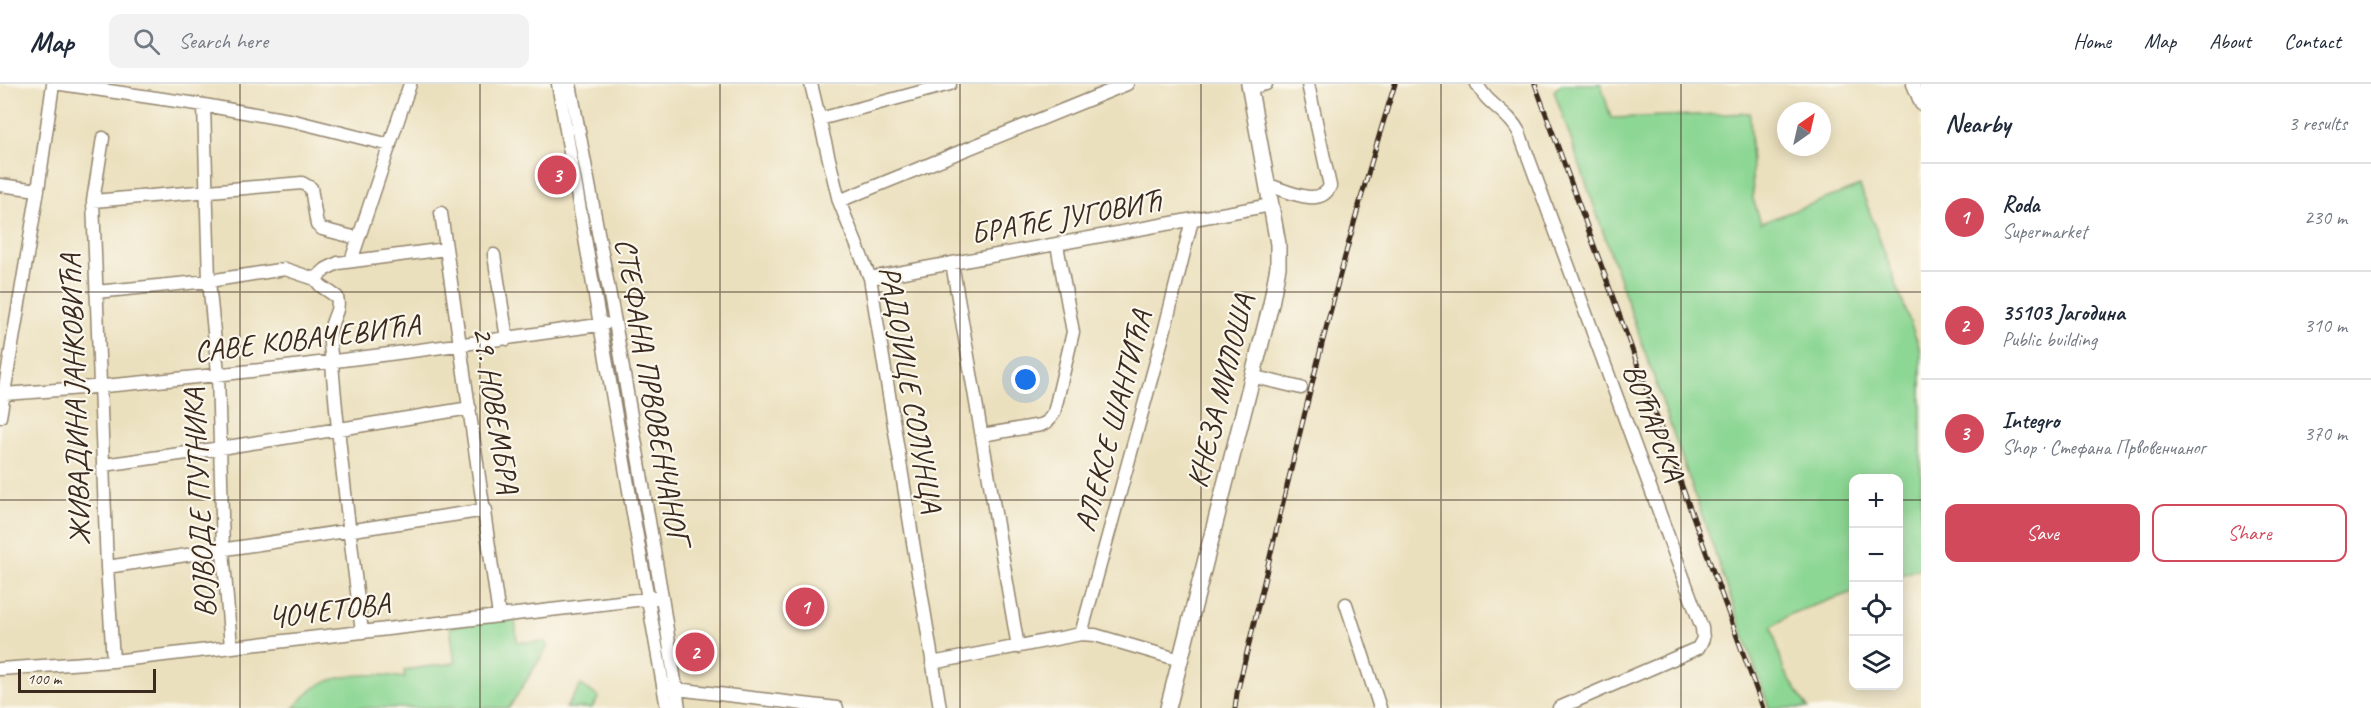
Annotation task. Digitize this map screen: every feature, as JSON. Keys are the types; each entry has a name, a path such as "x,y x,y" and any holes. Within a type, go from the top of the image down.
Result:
{"main road":[{"name":"КНЕЗА МИЛОША","path":"1168,708 1271,304 1278,267 1278,244 1249,86"}],"street":[{"path":"0,417 38,190 53,84"},
{"path":"62,84 136,89 204,105 294,121 390,145"},
{"path":"351,261 410,84"},
{"name":"СТЕФАНА ПРВОВЕНЧАНОГ","path":"558,84 648,598 670,688 679,708"},
{"name":"СТЕФАНА ПРВОВЕНЧАНОГ","path":"570,84 615,322 662,597 670,688 667,708"},
{"name":"РАДОЈИЦЕ СОЛУНЦА","path":"811,84 839,201 870,278 940,708"},
{"path":"820,119 950,84"},
{"path":"839,201 1127,84"},
{"path":"1249,86 1266,84"},
{"path":"1268,185 1314,198 1323,196 1330,186 1308,84"},
{"name":"ВОЋАРСКА","path":"1478,84 1482,94 1507,114 1520,132 1702,628 1704,639 1698,648 1559,708"},
{"path":"1913,84 1921,104"},
{"name":"ВОЈВОДЕ ПУТНИКА","path":"204,105 209,281 218,373 223,550 231,647"},
{"name":"ЖИВАДИНА ЈАНКОВИЋА","path":"103,138 93,201 107,567 113,661"},
{"path":"93,201 302,183 311,188 317,225 322,230 357,238"},
{"path":"0,185 38,190"},
{"name":"БРАЋЕ ЈУГОВИЋ","path":"870,278 1271,205"},
{"name":"29. НОВЕМБРА","path":"441,213 500,616"},
{"name":"АЛЕКСЕ ШАНТИЋА","path":"1081,634 1163,336 1192,220"},
{"path":"982,435 1041,425 1047,422 1054,413 1073,332 1057,244"},
{"path":"315,279 326,269 338,263 446,249"},
{"path":"494,255 507,339"},
{"path":"952,263 1018,647"},
{"path":"96,292 209,281 285,269 315,279 337,297 338,313 330,328 332,361 349,531 362,632"},
{"name":"САВЕ КОВАЧЕВИЋА","path":"4,394 100,387 460,346 615,322"},
{"path":"1251,376 1300,388"},
{"path":"104,465 470,408"},
{"path":"107,567 486,510"},
{"name":"ЧОЧЕТОВА","path":"0,669 31,669 113,661 662,597"},
{"path":"1346,604 1380,708"},
{"path":"932,663 1081,634 1095,635 1180,660"},
{"path":"670,688 837,708"}],"green space":[{"path":"1561,84 1601,84 1611,118 1750,113 1753,199 1761,223 1860,186 1921,352 1921,568 1903,575 1903,474 1849,474 1849,593 1790,614 1772,627 1784,671 1808,708 1769,708 1554,91"},
{"path":"515,618 517,642 545,642 548,646 509,708 294,708 314,688 335,679 358,675 405,678 404,670 455,663 450,626"},
{"path":"581,685 599,697 592,708 566,708"}],"railway":[{"path":"1235,708 1292,464 1331,311 1395,84"},
{"path":"1535,84 1763,708"}],"place":[{"name":"Integro","path":"557,175"},
{"name":"Roda","path":"805,607"},
{"name":"35103 Јагодина","path":"695,652"}]}
